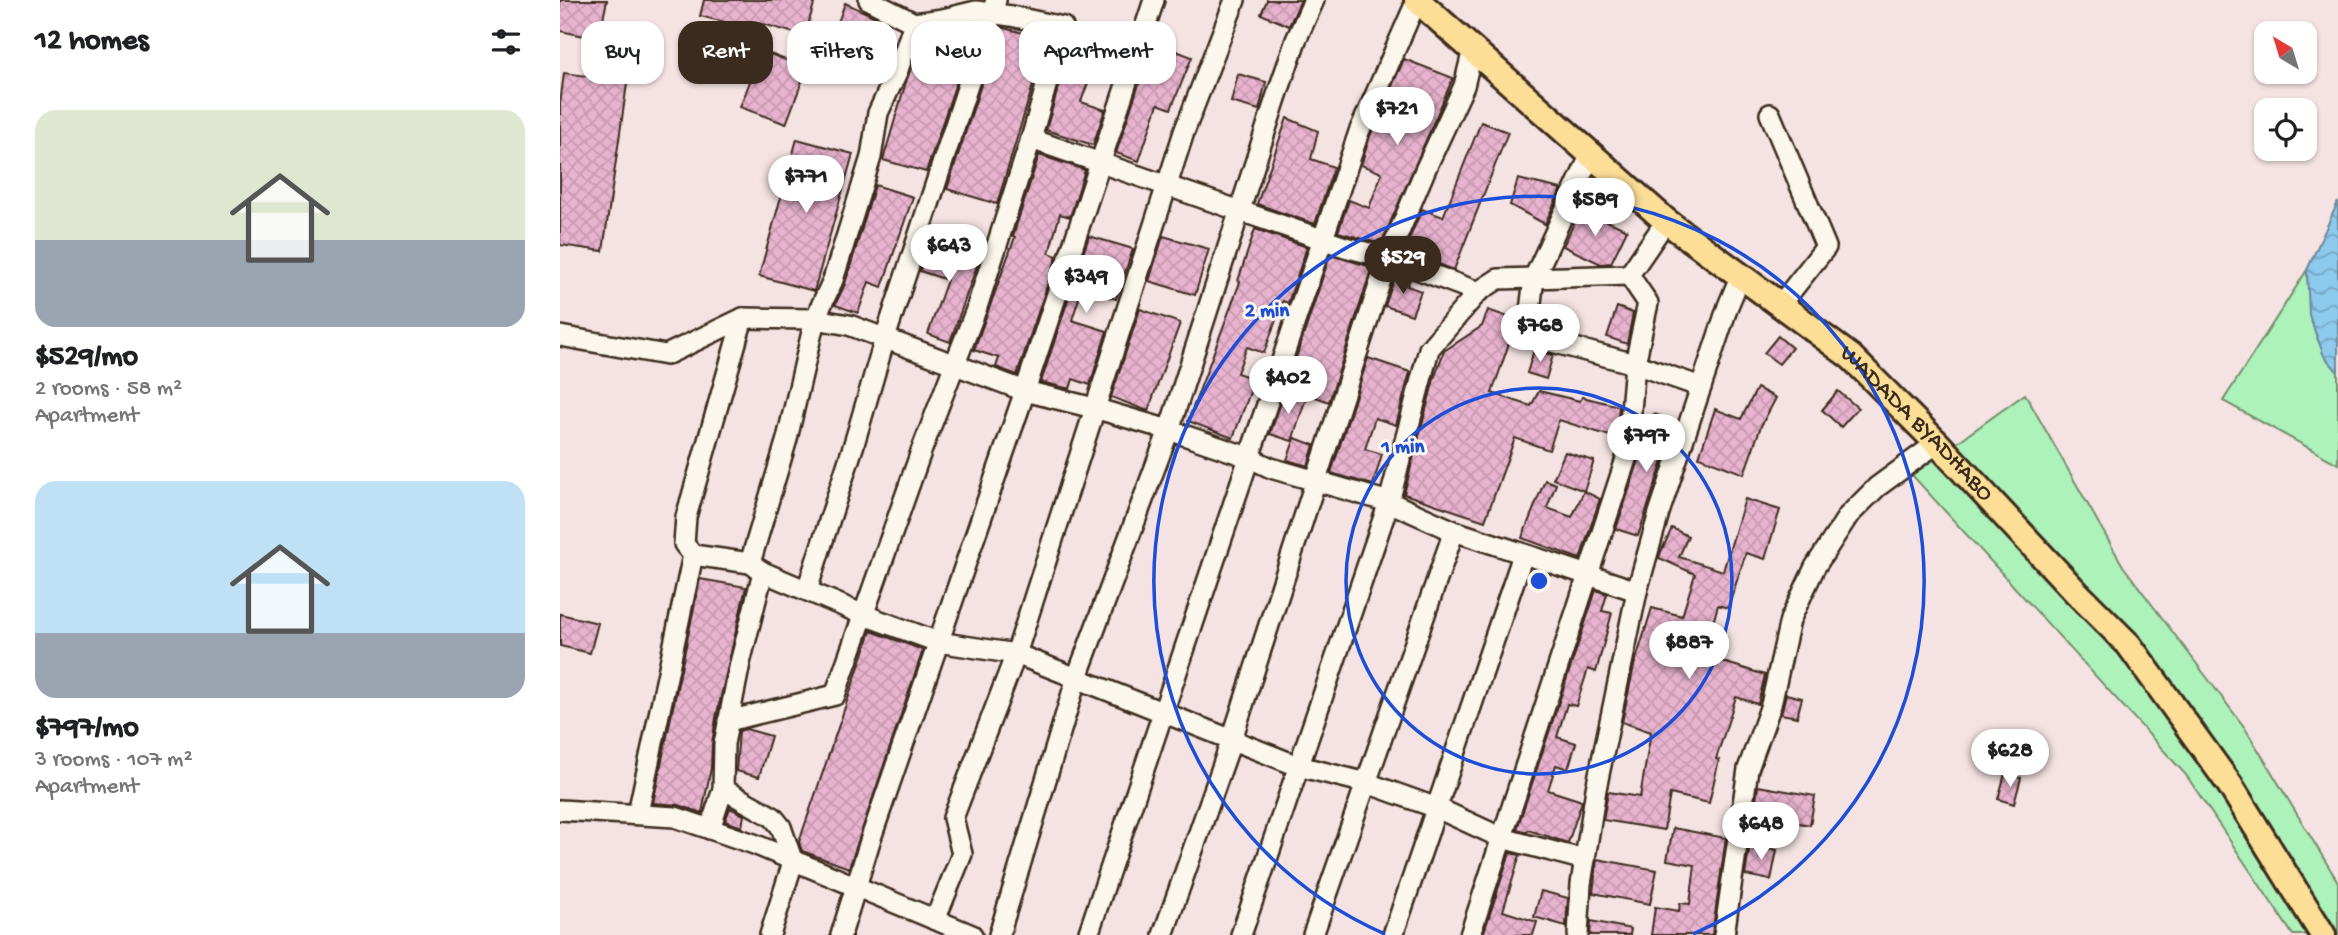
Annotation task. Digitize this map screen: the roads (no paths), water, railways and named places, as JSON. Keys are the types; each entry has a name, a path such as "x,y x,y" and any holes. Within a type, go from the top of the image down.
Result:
{"main road":[{"name":"WADADA BYADHABO","path":"1417,0 1666,221 1851,357 1937,443 2129,645 2230,785 2323,935"}],"street":[{"path":"869,0 911,21"},
{"path":"841,935 871,838 1025,391 1154,0"},
{"path":"935,920 961,854 953,818 1016,654 1184,132 1236,0"},
{"path":"999,935 1077,677 1169,430 1238,211 1296,40 1314,0"},
{"path":"1088,935 1359,132 1417,0"},
{"path":"728,721 835,695 922,449 977,307 1031,139 1063,27 994,7 928,21"},
{"path":"807,590 885,338 994,7"},
{"path":"710,829 723,789 724,744 756,568 815,319 833,280 871,157 878,113 898,70 911,32"},
{"path":"1163,935 1232,739 1388,258 1464,86 1474,50"},
{"path":"1770,114 1826,247 1781,304"},
{"path":"1031,139 1345,247 1388,258 1478,292"},
{"path":"1591,154 1534,278 1530,311 1552,342 1635,364 1701,387"},
{"path":"1629,275 1666,221"},
{"path":"1241,935 1389,502 1429,349 1478,292 1498,279 1629,275"},
{"path":"1470,935 1627,456 1635,364 1648,303 1629,275"},
{"path":"1578,935 1585,860 1596,789 1637,591 1659,513 1740,277"},
{"path":"743,318 686,517 684,544 693,555 756,568 864,615 938,642 1016,654 1298,766 1367,783 1437,808 1502,838 1585,860"},
{"path":"560,336 666,355 743,318 815,319 849,325 1025,391 1169,430 1248,457 1271,468 1389,502 1454,531 1637,591"},
{"path":"1724,935 1748,769 1771,705 1790,621 1815,567 1848,516 1877,487 1937,443"},
{"path":"1313,935 1454,531"},
{"path":"638,813 693,555"},
{"path":"1393,935 1523,555"},
{"path":"723,789 773,817 781,827 793,862 770,935"},
{"path":"560,810 675,817 754,844 972,935"}],"water":[{"path":"2338,202 2338,372 2324,356 2309,315 2307,270"}]}
